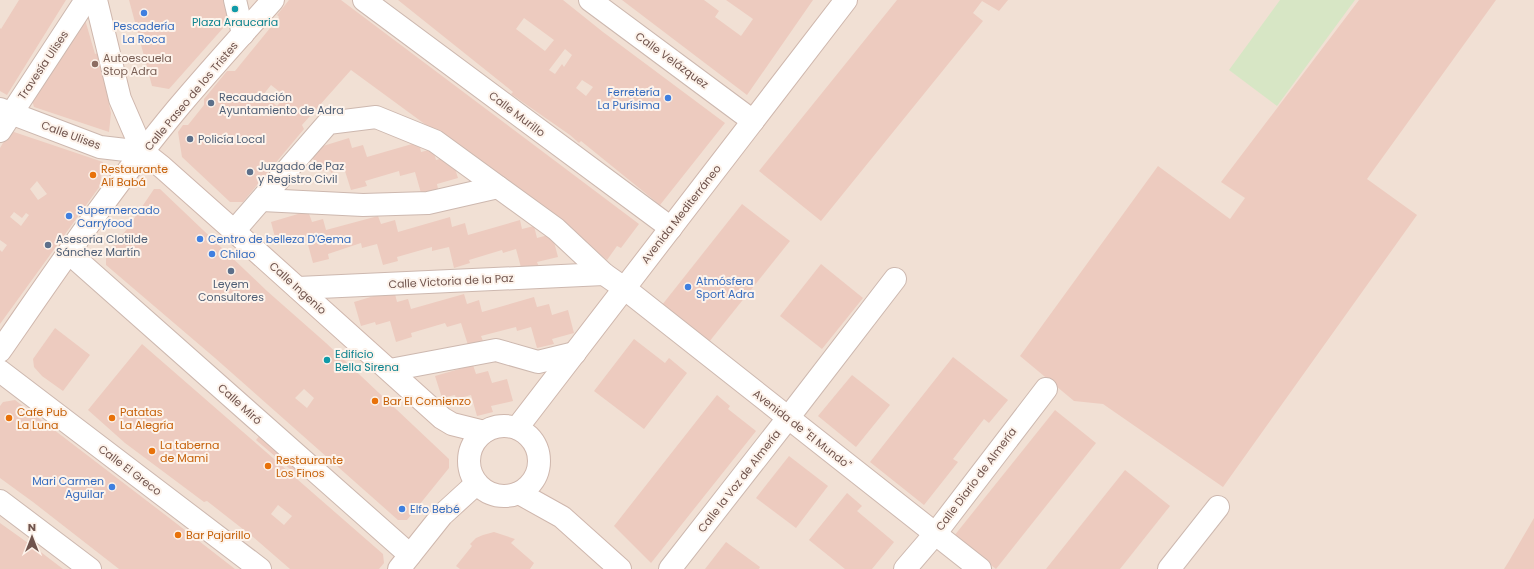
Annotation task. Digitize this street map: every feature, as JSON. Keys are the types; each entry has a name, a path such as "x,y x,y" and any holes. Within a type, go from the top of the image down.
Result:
{"street":[{"name":"Travesía Ulises","path":"4,118 86,0"},
{"path":"96,0 120,100 143,152"},
{"path":"235,0 243,34"},
{"name":"Calle Paseo de los Tristes","path":"0,351 143,152 177,109 272,0"},
{"name":"Calle Murillo","path":"364,0 671,228"},
{"name":"Calle Velázquez","path":"590,0 753,120"},
{"name":"Avenida Mediterráneo","path":"517,428 846,0"},
{"name":"Calle Ulises","path":"4,118 100,147 143,152"},
{"path":"234,231 328,123 376,118 435,141 556,229 604,274 624,288"},
{"name":"Calle Ingenio","path":"143,152 234,231 442,418 452,424 484,432"},
{"path":"262,200 363,205 428,203 498,187"},
{"name":"Calle Miró","path":"69,253 405,562"},
{"name":"Calle Victoria de la Paz","path":"298,288 604,274"},
{"name":"Calle la Voz de Almería","path":"670,569 895,279"},
{"name":"Avenida de \"El Mundo\"","path":"624,288 980,569"},
{"path":"390,370 496,350 538,362 575,353"},
{"name":"Calle El Greco","path":"0,371 260,569"},
{"name":"Calle Diario de Almería","path":"905,569 935,534 1046,389"},
{"name":"Calle Ingenio","path":"452,424 470,451"},
{"path":"505,426 517,428 527,434 534,444 538,455 539,466 535,477 528,487 518,493 507,496 496,495 485,491 476,484 470,474 468,462 470,451 475,440 484,432 494,427 505,426"},
{"path":"535,477 562,517"},
{"path":"405,562 442,515 476,484"},
{"path":"518,493 562,517 620,569"},
{"path":"0,501 90,569"},
{"path":"1169,569 1218,507"}],"shaded area":[{"path":"0,0 1534,0 1534,569 0,569"}],"green space":[{"path":"1280,0 1355,0 1277,106 1229,70"}],"building":[{"path":"19,0 66,0 7,95 0,91 0,28 1,29"},
{"path":"129,0 227,0 232,18 169,89 152,86"},
{"path":"289,0 341,0 639,224 621,248 617,246 607,260 587,243 351,70 302,125 304,129 243,202 230,202 182,157 178,132 183,125 188,125 204,105 204,99 227,71 235,71 279,17 277,15","holes":["271,85 285,96 277,106 263,95"]},
{"path":"398,0 563,0 603,32 725,123 660,205 581,141 579,143 570,135 511,94 513,92","holes":["524,18 554,40 545,51 516,29","565,49 572,55 564,67 562,64 555,74 549,70","582,80 593,87 586,96 576,88"]},
{"path":"622,0 704,0 719,11 715,17 741,36 753,19 726,0 813,0 747,95"},
{"path":"897,0 1008,0 999,11 982,1 973,13 983,21 821,221 759,171"},
{"path":"1359,0 1496,0 1367,179 1417,215 1223,487 1103,404 1074,401 1020,356 1158,166 1230,219 1245,198 1221,182"},
{"path":"84,16 95,54 98,53 111,113 109,132 34,107 31,97"},
{"path":"14,132 103,162 100,186 0,324 0,250 2,252 7,245 0,240 0,148 9,133","holes":["37,181 47,194 38,200 30,189","14,212 22,218 26,213 29,215 21,226 10,217"]},
{"path":"349,138 352,148 363,145 367,157 419,142 421,152 433,149 436,160 451,156 458,178 437,184 438,189 421,193 415,172 400,176 399,171 365,181 367,186 351,190 344,168 331,173 330,169 318,172 310,150"},
{"path":"154,189 160,189 267,291 326,343 449,459 449,468 407,520 398,520 215,358 106,265 106,255 127,229","holes":["304,389 314,398 307,408 295,398"]},
{"path":"742,204 790,241 709,342 662,305"},
{"path":"308,211 312,222 323,219 326,230 378,216 381,224 395,220 398,232 450,217 452,227 465,223 468,235 520,220 522,229 534,226 537,238 552,234 558,257 537,262 539,267 522,271 516,249 503,253 502,250 469,260 470,263 454,268 449,247 432,251 432,247 397,257 398,261 383,265 377,244 362,248 361,243 328,254 329,259 313,263 307,241 291,245 290,242 277,245 271,222"},
{"path":"821,264 863,298 822,349 780,316"},
{"path":"394,290 397,302 408,299 411,309 464,294 467,304 479,300 482,312 534,297 537,307 549,304 552,315 568,310 574,333 552,339 554,344 537,348 531,327 517,331 516,327 481,336 483,341 468,345 461,323 447,327 445,323 411,333 412,337 396,342 390,321 376,325 375,322 361,326 354,302"},
{"path":"55,328 90,355 63,391 42,376 34,367 33,359"},
{"path":"634,339 665,363 669,358 687,373 644,429 594,391"},
{"path":"142,344 383,554 384,563 379,569 290,569 253,537 207,501 204,502 125,443 88,410","holes":["278,505 292,516 284,525 271,514"]},
{"path":"953,357 1008,400 989,423 984,419 953,459 958,462 924,505 870,462"},
{"path":"473,365 476,374 488,371 492,383 507,379 513,401 491,406 493,412 477,416 471,395 456,399 455,395 442,398 435,376"},
{"path":"852,375 890,405 856,447 818,416"},
{"path":"717,395 730,406 728,409 756,431 651,563 614,526"},
{"path":"15,400 235,569 119,569 0,478 0,406 3,402"},
{"path":"1055,410 1096,443 996,569 954,536"},
{"path":"262,433 303,468 297,475 256,440"},
{"path":"789,456 828,486 796,528 756,498"},
{"path":"1125,470 1170,506 1120,569 1046,569"},
{"path":"847,493 862,506 857,511 894,542 872,569 845,569 809,540"},
{"path":"1534,518 1534,569 1504,569 1509,561"},
{"path":"0,523 42,553 63,569 0,569"},
{"path":"494,532 515,539 511,543 534,563 530,569 460,569 456,566 472,546 470,544 476,538"},
{"path":"726,542 760,567 759,569 705,569"}],"place":[{"name":"Plaza Araucaria","path":"235,9"},
{"name":"Pescadería La Roca","path":"144,13"},
{"name":"Autoescuela Stop Adra","path":"95,64"},
{"name":"Ferretería La Purísima","path":"668,98"},
{"name":"Recaudación Ayuntamiento de Adra","path":"211,103"},
{"name":"Policía Local","path":"190,139"},
{"name":"Juzgado de Paz y Registro Civil","path":"250,172"},
{"name":"Restaurante Alí Babá","path":"93,175"},
{"name":"Supermercado Carryfood","path":"69,216"},
{"name":"Centro de belleza D'Gema","path":"200,239"},
{"name":"Asesoría Clotilde Sánchez Martín","path":"48,245"},
{"name":"Chilao","path":"212,254"},
{"name":"Leyem Consultores","path":"231,271"},
{"name":"Atmósfera Sport Adra","path":"688,287"},
{"name":"Edificio Bella Sirena","path":"327,360"},
{"name":"Bar El Comienzo","path":"375,401"},
{"name":"Cafe Pub La Luna","path":"9,418"},
{"name":"Patatas La Alegría","path":"112,418"},
{"name":"La taberna de Mami","path":"152,451"},
{"name":"Restaurante Los Finos","path":"268,466"},
{"name":"Mari Carmen Aguilar","path":"112,487"},
{"name":"Elfo Bebé","path":"402,509"},
{"name":"Bar Pajarillo","path":"178,535"}]}
